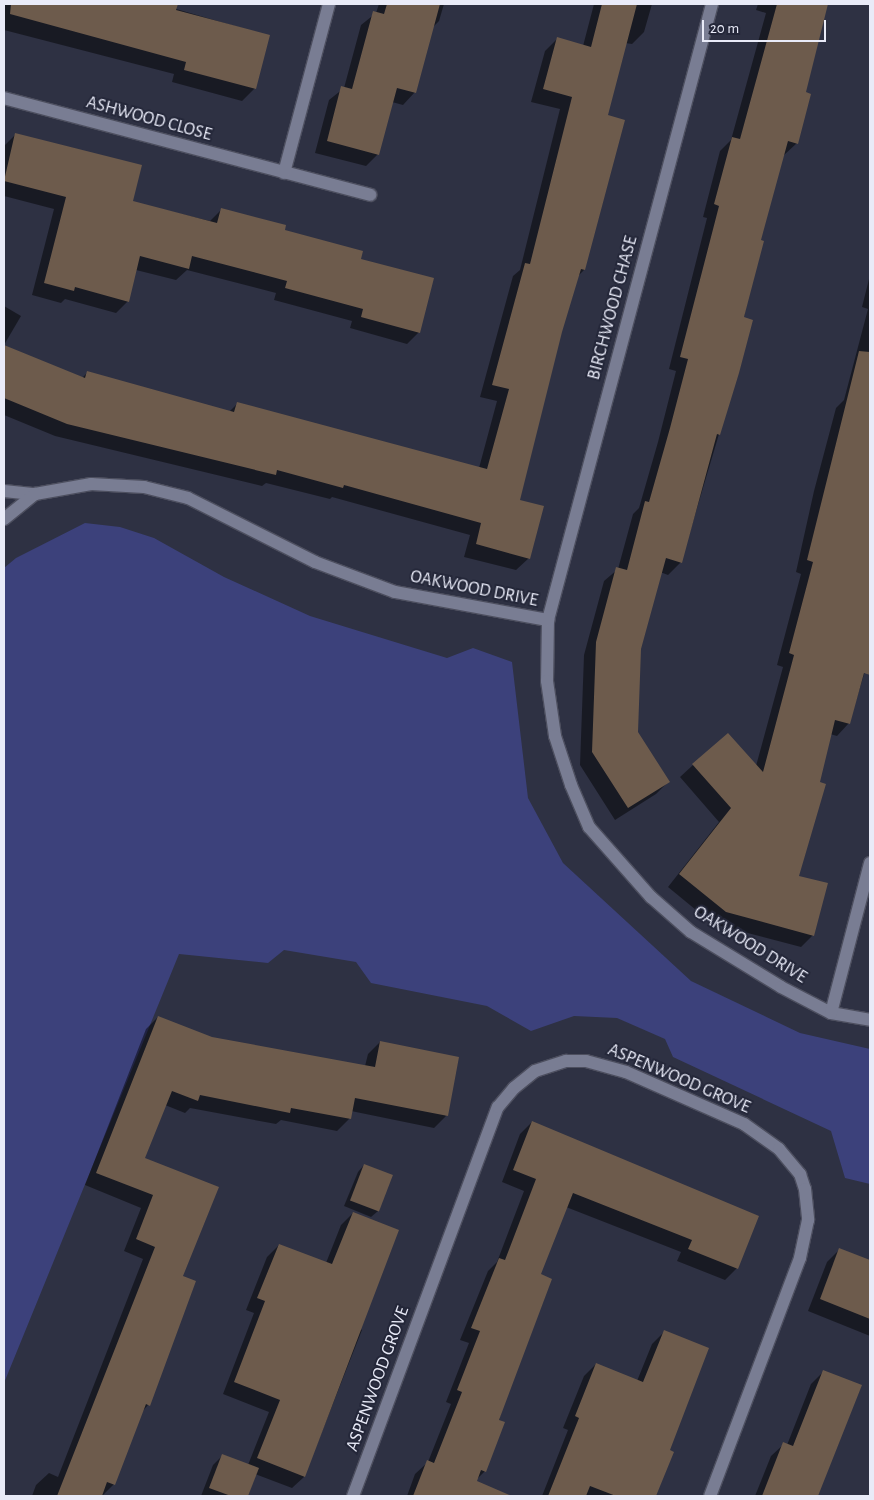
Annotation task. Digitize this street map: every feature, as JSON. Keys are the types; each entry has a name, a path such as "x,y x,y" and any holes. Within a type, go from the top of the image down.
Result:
{"street":[{"path":"284,173 329,4"},
{"name":"BIRCHWOOD CHASE","path":"548,620 712,4"},
{"name":"ASHWOOD CLOSE","path":"4,98 370,196"},
{"name":"OAKWOOD DRIVE","path":"4,491 35,494 91,484 144,487 188,498 315,562 395,592 548,620 547,680 555,736 570,785 589,827 645,891 691,932 781,987 831,1012 870,1020"},
{"name":"OAKWOOD DRIVE","path":"4,519 35,494"},
{"path":"831,1012 870,863"},
{"name":"ASPENWOOD GROVE","path":"353,1496 498,1107 514,1088 535,1071 566,1060 594,1062 626,1072 744,1124 779,1149 800,1174 806,1189 808,1220 800,1258 710,1496"}],"shaded area":[{"path":"85,523 120,527 154,538 224,577 310,616 447,658 473,648 512,662 528,798 563,863 691,981 800,1033 870,1049 870,1184 845,1178 831,1131 673,1057 665,1039 617,1018 574,1016 531,1031 487,1006 371,983 356,962 284,950 268,963 179,954 4,1383 4,568 16,558"}],"building":[{"path":"11,4 178,4 176,10 270,35 256,89 184,70 186,62 10,14"},
{"path":"387,4 440,4 416,93 397,88 379,155 327,141 341,86 352,89 373,11 384,14"},
{"path":"602,4 637,4 608,115 625,120 585,270 581,269 562,332 520,500 544,506 530,559 476,544 481,523 344,485 343,488 277,470 276,475 67,424 4,398 4,345 85,378 87,371 234,412 237,402 487,469 509,389 492,385 525,263 530,264 572,97 543,89 557,37 591,47"},
{"path":"777,4 828,4 806,92 811,94 798,144 788,141 761,240 764,241 744,317 753,320 739,373 720,435 717,434 682,563 666,558 641,649 638,732 670,782 628,808 592,752 596,642 616,567 627,570 645,501 649,502 670,428 688,359 680,357 719,206 714,204 732,137 740,139"},
{"path":"15,133 142,165 133,201 217,223 221,208 286,225 285,230 363,251 361,259 434,278 420,333 361,317 363,309 285,288 287,281 192,256 189,269 140,256 129,302 75,287 74,291 44,283 66,197 4,181"},
{"path":"859,351 870,352 870,675 864,673 850,724 835,720 820,782 826,784 799,876 828,883 814,936 726,912 679,874 731,808 692,764 728,733 763,772 794,655 789,653 813,562 807,560"},
{"path":"158,1016 212,1037 375,1067 380,1041 459,1057 448,1116 355,1098 351,1119 291,1108 290,1113 200,1095 198,1101 172,1091 145,1158 219,1187 183,1276 196,1281 150,1406 146,1404 115,1485 107,1482 102,1496 57,1496 155,1247 136,1239 153,1195 96,1173"},
{"path":"532,1121 759,1216 738,1269 688,1249 692,1240 573,1193 541,1274 552,1279 499,1420 505,1422 486,1472 481,1470 477,1481 512,1496 413,1496 427,1460 434,1463 462,1392 457,1390 480,1331 471,1328 499,1258 505,1260 536,1179 513,1170"},
{"path":"364,1164 393,1175 379,1212 350,1200"},
{"path":"353,1212 399,1230 305,1477 257,1458 280,1400 234,1382 265,1301 257,1298 279,1244 332,1264"},
{"path":"839,1248 870,1260 870,1319 820,1299"},
{"path":"664,1330 709,1348 670,1450 674,1452 656,1496 616,1496 590,1486 586,1496 548,1496 579,1418 575,1416 596,1363 643,1382"},
{"path":"823,1370 862,1385 818,1496 762,1496 783,1442 793,1446"},
{"path":"222,1454 259,1468 248,1496 231,1496 209,1488"}]}
